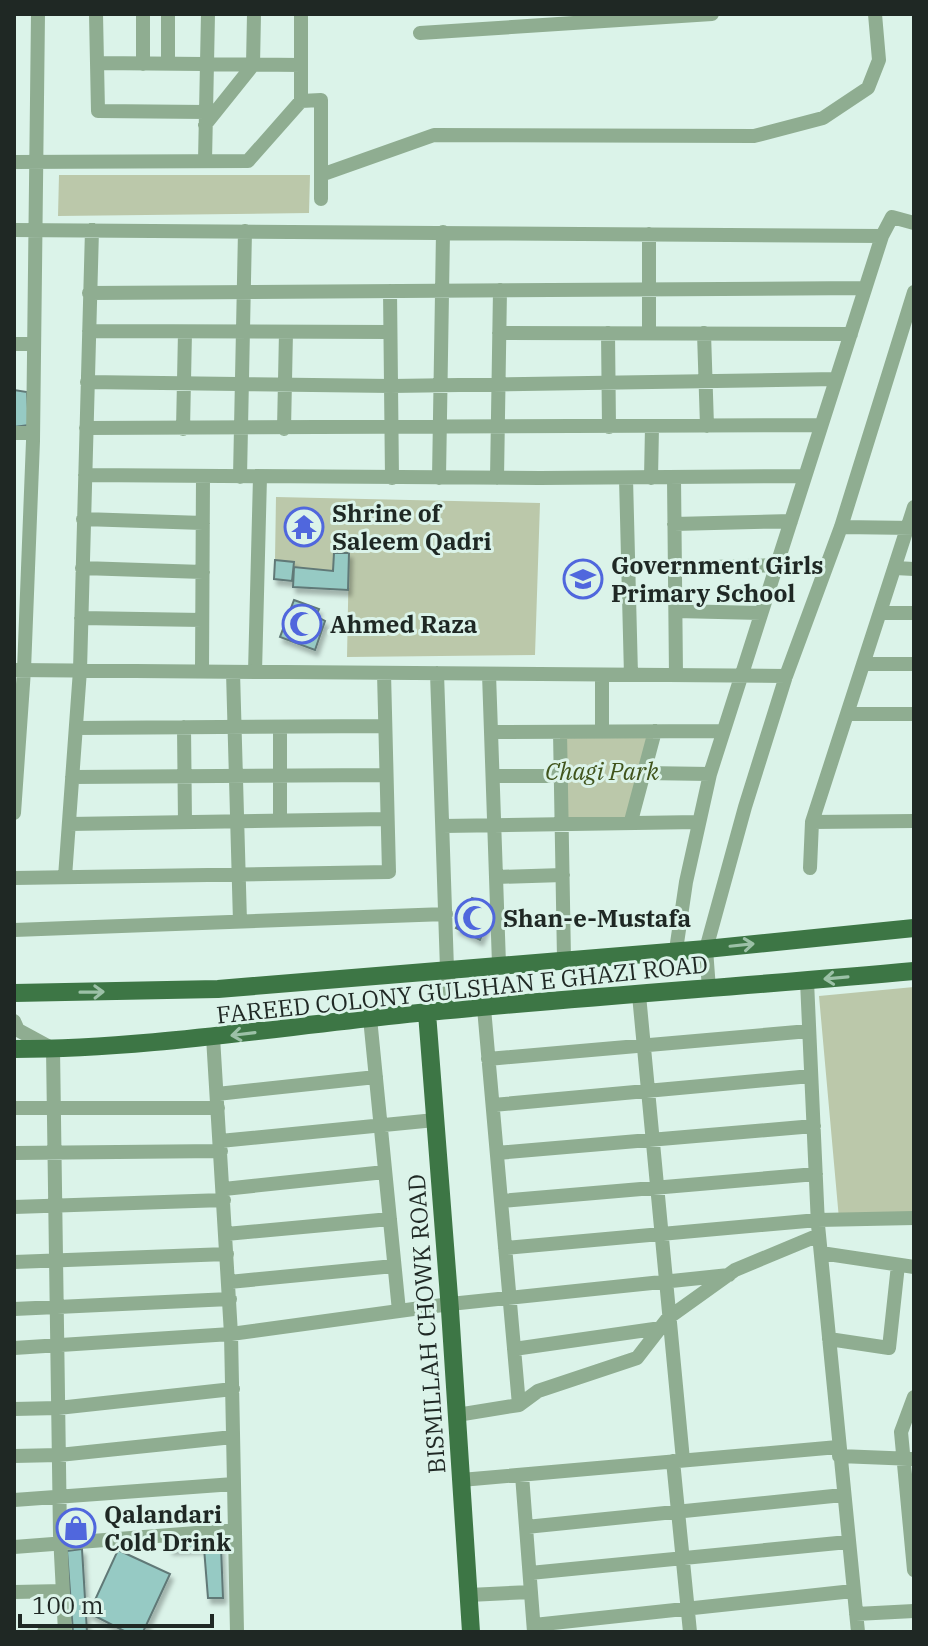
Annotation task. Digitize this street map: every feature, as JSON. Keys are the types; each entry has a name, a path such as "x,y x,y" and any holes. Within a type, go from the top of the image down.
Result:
{"main road":[{"name":"FAREED COLONY GULSHAN E GHAZI ROAD","path":"14,993 218,989 706,949 914,928"},
{"name":"FAREED COLONY GULSHAN E GHAZI ROAD","path":"14,1049 213,1037 370,1018 914,971"},
{"name":"BISMILLAH CHOWK ROAD","path":"427,1013 471,1632"}],"street":[{"path":"14,813 33,433 38,14"},
{"path":"96,14 98,111 206,118"},
{"path":"143,14 143,64"},
{"path":"168,14 168,64"},
{"path":"205,161 208,14"},
{"path":"206,118 253,65 254,14"},
{"path":"14,162 248,161 301,101 301,14"},
{"path":"420,33 712,14"},
{"path":"321,175 434,135 754,136 823,118 868,88 879,60 875,14"},
{"path":"97,63 301,65"},
{"path":"301,101 321,100 321,199"},
{"path":"676,950 698,822 710,774 882,236 892,217 914,223"},
{"path":"14,230 882,236"},
{"path":"65,877 80,670 92,230"},
{"path":"240,477 245,231"},
{"path":"439,478 443,232"},
{"path":"649,234 649,333"},
{"path":"89,293 865,288"},
{"path":"497,478 500,290"},
{"path":"390,291 392,478"},
{"path":"709,989 706,949 745,807 786,676 841,527 914,292"},
{"path":"89,331 390,332"},
{"path":"183,429 185,332"},
{"path":"284,429 286,332"},
{"path":"499,333 851,334"},
{"path":"608,333 609,427"},
{"path":"704,333 707,426"},
{"path":"14,344 34,344"},
{"path":"87,382 391,386 836,379"},
{"path":"86,428 821,425"},
{"path":"651,478 652,427"},
{"path":"14,433 33,433"},
{"path":"85,475 392,478 805,476"},
{"path":"202,671 203,476"},
{"path":"255,672 260,477"},
{"path":"626,478 631,675"},
{"path":"674,478 676,675"},
{"path":"810,868 812,822 911,528 914,507"},
{"path":"83,519 203,523"},
{"path":"674,524 791,521"},
{"path":"841,527 911,528"},
{"path":"675,568 777,565"},
{"path":"82,568 203,572"},
{"path":"895,568 914,569"},
{"path":"676,611 761,613"},
{"path":"880,613 914,613"},
{"path":"81,618 202,620"},
{"path":"863,664 914,664"},
{"path":"19,670 786,676"},
{"path":"233,672 240,922"},
{"path":"14,878 389,872 384,673"},
{"path":"437,673 447,969 452,1011"},
{"path":"489,674 499,964"},
{"path":"602,675 602,732"},
{"path":"847,714 914,714"},
{"path":"76,728 385,726"},
{"path":"184,727 185,822"},
{"path":"280,727 280,821"},
{"path":"631,821 655,731"},
{"path":"491,732 723,731"},
{"path":"560,732 564,959"},
{"path":"644,773 710,774"},
{"path":"72,777 386,775"},
{"path":"493,776 561,776"},
{"path":"69,824 387,819"},
{"path":"812,822 914,821"},
{"path":"443,826 698,822"},
{"path":"496,877 563,875"},
{"path":"14,930 446,914"},
{"path":"807,981 821,1253 858,1632"},
{"path":"639,995 665,1281 664,1323 690,1632"},
{"path":"484,1008 519,1405"},
{"path":"370,1018 399,1311"},
{"path":"14,1021 18,1030 53,1049 59,1498 65,1631 44,1632"},
{"path":"488,1059 809,1031"},
{"path":"213,1037 230,1299 237,1632"},
{"path":"493,1105 811,1076"},
{"path":"14,1108 217,1101 376,1077"},
{"path":"14,1153 221,1146 435,1120"},
{"path":"497,1153 814,1126"},
{"path":"14,1207 224,1194 385,1172"},
{"path":"501,1201 816,1174"},
{"path":"505,1248 660,1234 819,1227 914,1218"},
{"path":"226,1234 390,1219"},
{"path":"457,1415 519,1405 538,1391 637,1358 664,1323 729,1275 819,1227"},
{"path":"821,1253 914,1267"},
{"path":"14,1262 227,1254"},
{"path":"829,1339 889,1348 898,1265"},
{"path":"229,1282 394,1266"},
{"path":"14,1348 231,1334 450,1304 729,1275"},
{"path":"14,1309 230,1299"},
{"path":"514,1349 664,1323"},
{"path":"14,1409 58,1408 233,1389"},
{"path":"914,1397 901,1432 908,1458 914,1570"},
{"path":"14,1456 59,1455 233,1437"},
{"path":"461,1480 839,1451 908,1458"},
{"path":"522,1475 534,1628 853,1591"},
{"path":"14,1500 234,1484"},
{"path":"526,1527 843,1495"},
{"path":"14,1547 235,1530"},
{"path":"530,1573 848,1542"},
{"path":"14,1592 63,1591"},
{"path":"469,1595 531,1592"},
{"path":"856,1614 914,1611"}],"green space":[{"path":"59,175 310,175 309,213 58,216"},
{"path":"276,497 540,503 535,655 347,657 349,554 334,553 333,571 294,567 294,562 275,560"},
{"name":"Chagi Park","path":"655,731 631,821 562,823 560,732"},
{"path":"914,987 914,1218 839,1219 819,996"}],"building":[{"path":"14,390 27,392 29,425 14,427"},
{"path":"334,553 349,553 348,590 293,587 294,567 333,571"},
{"path":"275,560 294,562 292,581 274,579"},
{"path":"294,600 319,609 316,616 325,621 315,650 280,637"},
{"name":"Shan-e-Mustafa","path":"472,898 494,908 480,940 456,928"},
{"path":"220,1536 221,1547 170,1549 170,1540"},
{"path":"221,1547 223,1598 208,1598 204,1548"},
{"path":"82,1549 87,1632 73,1632 67,1551"},
{"path":"118,1550 170,1574 143,1632 126,1632 89,1613"}],"place":[{"name":"Shrine of Saleem Qadri","path":"304,527"},
{"name":"Government Girls Primary School","path":"583,579"},
{"name":"Ahmed Raza","path":"302,624"},
{"name":"Shan-e-Mustafa","path":"475,918"},
{"name":"Qalandari Cold Drink","path":"76,1528"}]}
